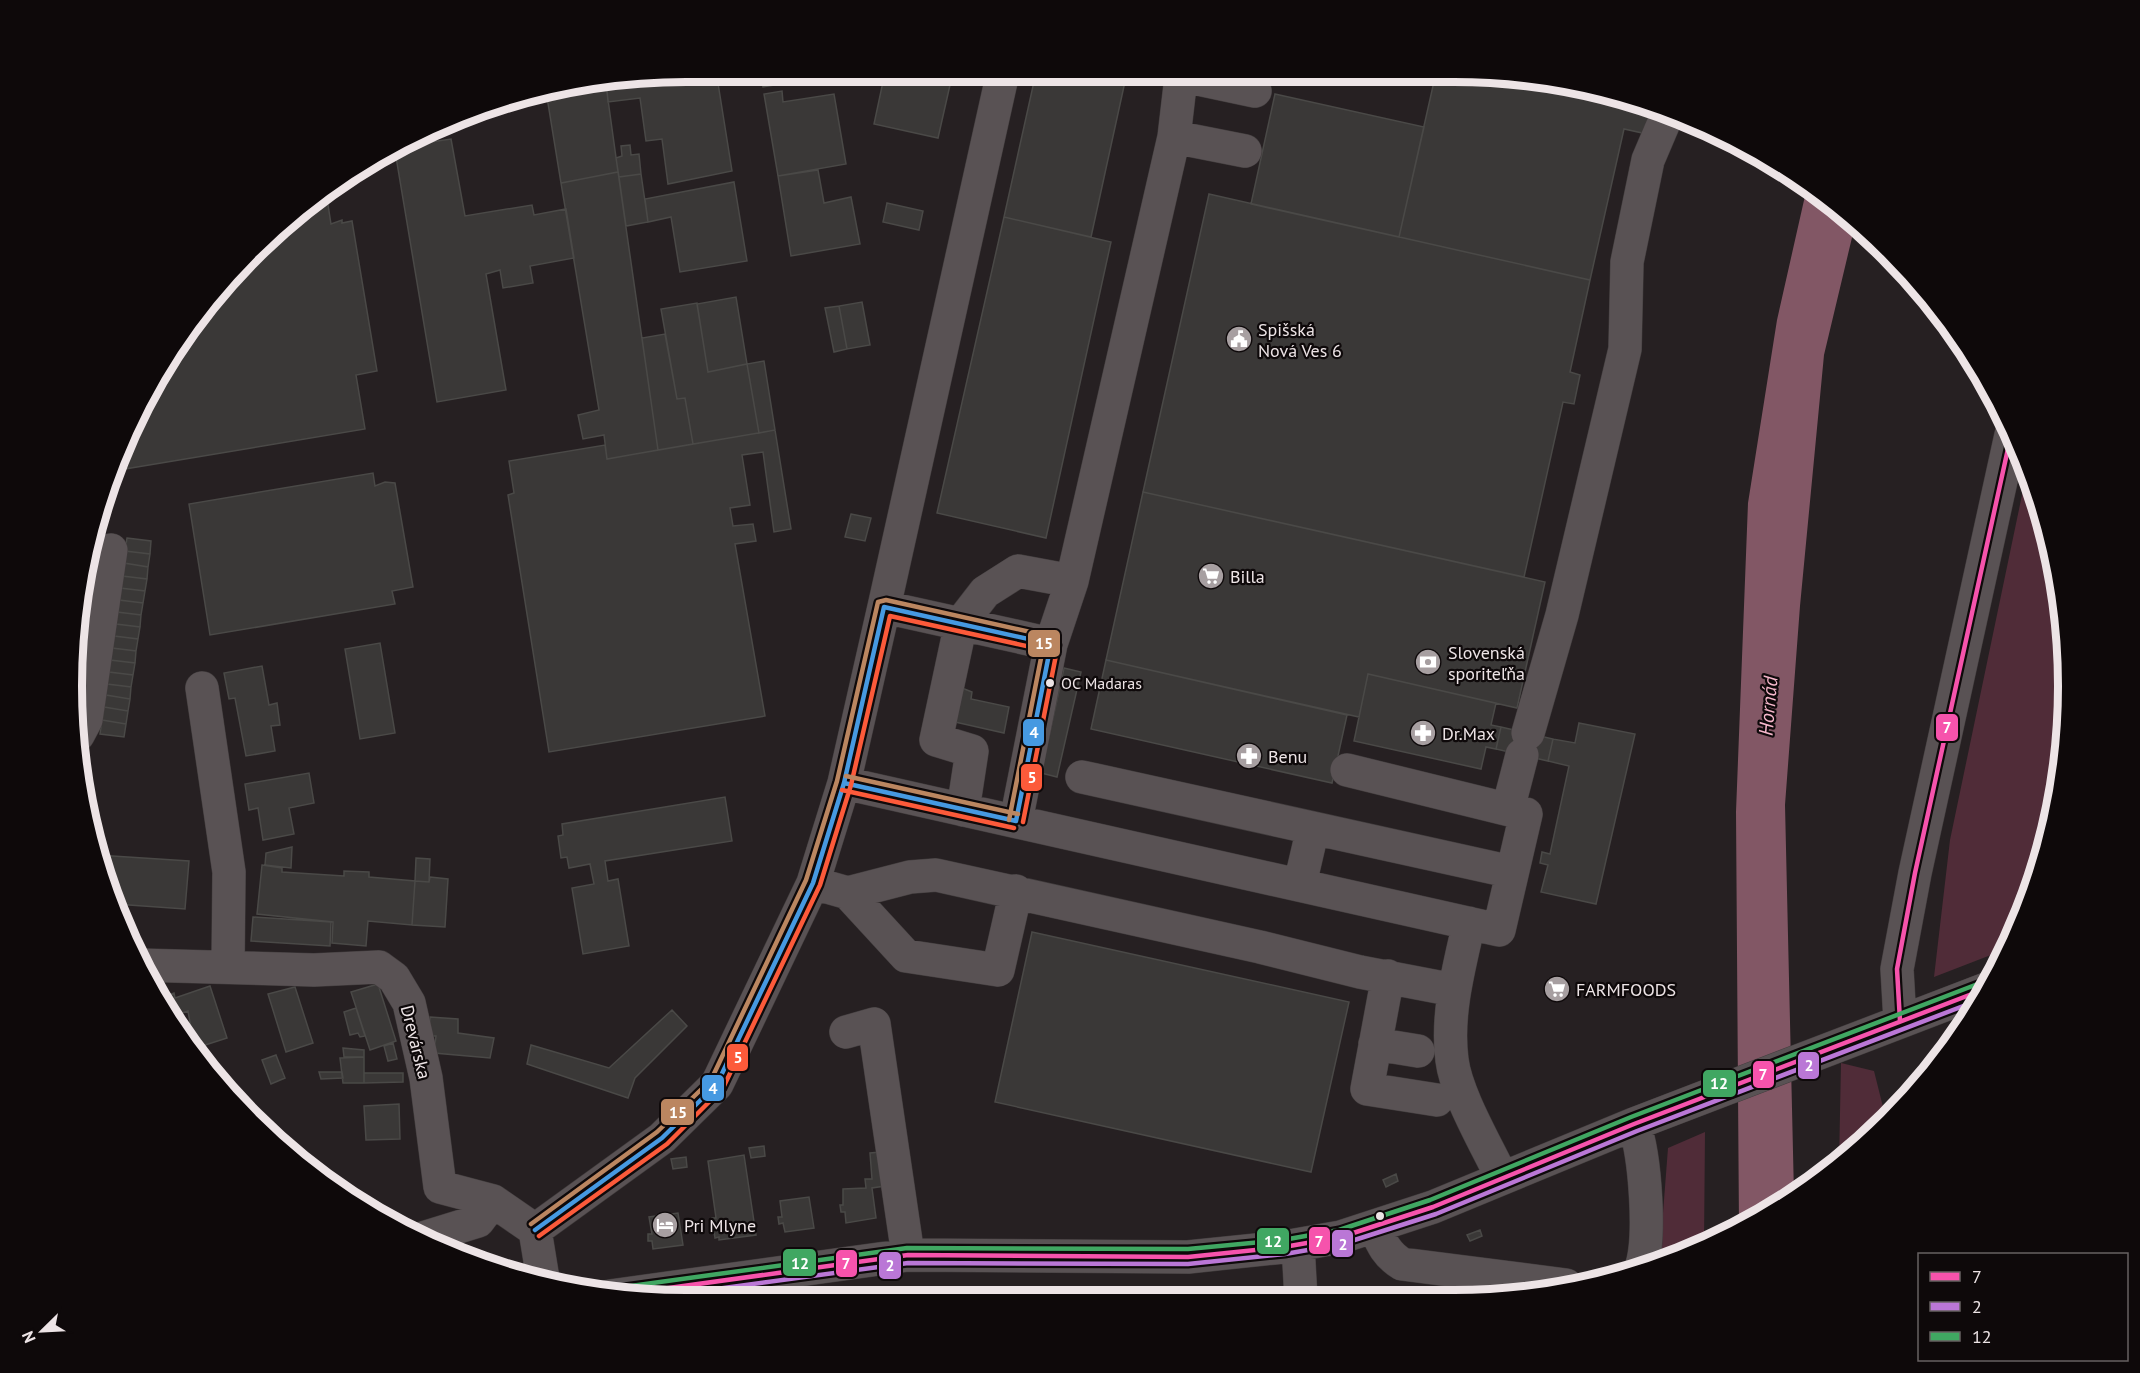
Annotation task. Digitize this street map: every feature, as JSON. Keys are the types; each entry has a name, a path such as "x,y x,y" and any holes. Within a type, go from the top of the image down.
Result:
{"street":[{"path":"542,1273 535,1230 662,1138 717,1084 813,883 844,783 1001,82"},
{"path":"1016,821 1051,645 1071,581 1174,137 1180,82"},
{"path":"1213,82 1255,91"},
{"path":"1508,809 1562,615 1625,349 1627,262 1648,160 1665,121"},
{"path":"1174,137 1245,151"},
{"path":"1900,1021 1897,969 1915,873 2008,447"},
{"path":"84,724 111,550"},
{"path":"963,810 972,751 936,740 960,623 985,592 1018,571 1071,581"},
{"path":"884,607 1051,645"},
{"path":"202,688 229,872 228,967"},
{"path":"844,783 1499,930 1526,814 1347,770"},
{"path":"1082,777 1512,872"},
{"path":"1300,884 1313,828"},
{"path":"813,883 848,893 910,877 936,875 1260,946 1360,972 1454,990"},
{"path":"848,893 906,956 998,969 1017,891"},
{"path":"1469,923 1454,990 1452,1060 1457,1082 1502,1178"},
{"name":"Drevárska","path":"151,965 314,970 379,967 394,978 409,1003 426,1078 440,1187 493,1201 535,1230"},
{"path":"1388,976 1367,1089 1437,1100"},
{"path":"659,1289 908,1255 1188,1257 1298,1245 1375,1228 1634,1124 1974,993"},
{"path":"846,1032 874,1024 908,1255"},
{"path":"1375,1044 1418,1051"},
{"path":"1634,1124 1643,1159 1645,1250 1643,1260"},
{"path":"433,1235 478,1221 493,1201"},
{"path":"1375,1228 1383,1247 1392,1258 1402,1264 1547,1283"},
{"path":"1298,1245 1300,1290"}],"shaded area":[{"path":"2024,488 2046,569 2056,647 2058,686 2056,726 2046,804 2025,881 2012,918 1995,953 1934,977 1950,840"},
{"path":"1841,1063 1874,1071 1884,1111 1839,1151"},
{"path":"1705,1132 1704,1236 1660,1254 1668,1148"}],"water":[{"name":"Hornád","path":"1805,196 1853,233 1824,355 1800,606 1785,805 1794,1186 1739,1219 1736,812 1748,503 1777,320"}],"building":[{"path":"718,82 732,171 668,184 662,139 646,141 640,98 608,102 607,88 647,84"},
{"path":"762,82 792,82 763,87"},
{"path":"883,82 937,82 950,85 938,138 874,124"},
{"path":"1034,82 1125,82 1091,237 1004,217"},
{"path":"1434,82 1493,84 1571,94 1651,116 1647,134 1624,129 1590,280 1399,237"},
{"path":"606,88 618,172 561,183 547,99"},
{"path":"782,91 783,102 834,94 846,164 778,176 764,94"},
{"path":"1275,94 1424,127 1399,237 1251,204"},
{"path":"451,139 465,216 532,205 534,215 566,209 574,258 530,266 533,283 503,288 500,270 486,274 506,390 437,402 396,157 423,143"},
{"path":"630,145 631,155 639,154 641,174 619,177 616,158 622,156 621,146"},
{"path":"818,170 824,203 851,197 860,244 791,256 778,176"},
{"path":"618,172 658,450 607,459 604,435 583,439 578,415 599,410 561,183"},
{"path":"641,174 648,222 626,226 619,177"},
{"path":"734,182 747,261 680,272 671,217 648,222 645,199"},
{"path":"1209,194 1590,280 1570,372 1580,375 1574,404 1563,402 1524,577 1143,492"},
{"path":"327,201 331,224 342,220 342,223 352,221 377,371 356,375 365,429 123,469 163,384 207,319 259,259 288,232"},
{"path":"887,203 923,211 919,230 883,222"},
{"path":"1004,217 1111,242 1046,538 937,513"},
{"path":"736,297 747,364 708,372 697,304"},
{"path":"862,302 870,345 847,349 839,306"},
{"path":"697,303 708,372 747,364 759,433 693,444 685,398 677,399 661,309"},
{"path":"839,306 847,349 834,352 825,308"},
{"path":"665,334 677,399 685,398 693,444 658,450 642,338"},
{"path":"764,361 775,430 759,433 747,364"},
{"path":"775,430 791,529 774,532 763,452 742,455 750,505 730,508 733,526 753,524 756,541 735,544 765,716 549,752 508,495 514,493 509,461 605,445 607,459"},
{"path":"373,473 375,486 385,482 395,483 413,587 392,591 395,604 210,635 189,504"},
{"path":"1143,492 1545,582 1517,708 1368,674 1359,717 1106,660"},
{"path":"851,514 871,518 865,541 845,537"},
{"path":"127,538 151,541 150,554 125,551"},
{"path":"125,551 150,554 148,567 124,563"},
{"path":"124,563 148,567 147,579 122,576"},
{"path":"122,576 147,579 145,591 120,588"},
{"path":"120,588 145,591 143,603 119,600"},
{"path":"119,600 143,603 141,615 117,612"},
{"path":"117,612 141,615 140,627 116,624"},
{"path":"116,624 140,627 138,639 114,636"},
{"path":"114,636 138,639 136,651 112,648"},
{"path":"380,643 395,733 360,739 345,649"},
{"path":"112,648 136,651 135,663 110,660"},
{"path":"110,660 135,663 133,675 109,672"},
{"path":"1106,660 1347,715 1332,783 1091,729"},
{"path":"262,666 269,705 277,703 280,725 271,726 275,751 246,756 235,698 229,699 224,673"},
{"path":"1064,668 1081,672 1057,777 1041,773"},
{"path":"109,672 133,675 131,687 107,684"},
{"path":"1368,674 1496,703 1491,725 1501,727 1496,749 1486,747 1481,769 1354,741"},
{"path":"107,684 131,687 130,699 106,695"},
{"path":"962,688 972,692 971,699 1009,707 1004,733 946,720"},
{"path":"106,695 130,699 128,711 104,707"},
{"path":"104,707 128,711 126,724 102,720"},
{"path":"102,720 126,724 124,737 100,734"},
{"path":"1579,723 1635,734 1596,904 1541,892 1548,865 1540,863 1542,852 1550,854 1569,766 1548,761 1553,739 1575,743"},
{"path":"1501,727 1553,739 1548,761 1496,749"},
{"path":"309,773 314,803 289,808 294,834 263,840 258,808 249,810 245,784"},
{"path":"725,797 732,841 605,861 608,881 618,879 629,946 583,954 572,888 594,884 590,864 569,868 567,857 561,858 558,836 563,835 562,824"},
{"path":"292,847 291,868 265,865 266,853"},
{"path":"107,856 189,861 185,909 123,905"},
{"path":"416,858 430,859 429,882 415,881"},
{"path":"262,865 282,868 282,872 344,876 344,871 369,872 369,877 415,881 412,925 368,921 366,946 332,943 333,922 257,914"},
{"path":"430,877 448,879 445,927 412,925 415,881 429,882"},
{"path":"253,917 331,922 330,946 251,941"},
{"path":"1032,932 1349,1002 1311,1172 995,1102"},
{"path":"378,984 396,1041 370,1050 351,992"},
{"path":"210,986 227,1038 201,1046 195,1033 192,1033 188,1011 179,1014 168,995 174,993 175,998"},
{"path":"295,987 313,1043 286,1052 268,994"},
{"path":"356,1008 365,1036 360,1037 358,1033 350,1035 344,1012"},
{"path":"672,1010 687,1026 635,1078 628,1098 527,1064 531,1045 609,1068"},
{"path":"430,1017 458,1019 458,1033 494,1038 490,1058 434,1053 436,1036 429,1036"},
{"path":"393,1043 397,1059 388,1061 384,1046"},
{"path":"343,1048 364,1050 364,1057 344,1057"},
{"path":"276,1055 285,1078 271,1084 262,1060"},
{"path":"364,1057 364,1083 343,1083 340,1058"},
{"path":"319,1072 342,1072 343,1078 321,1079"},
{"path":"364,1073 403,1073 403,1082 364,1083"},
{"path":"399,1104 400,1139 366,1140 364,1106"},
{"path":"764,1146 765,1156 751,1158 749,1148"},
{"path":"880,1152 885,1186 872,1188 876,1218 846,1223 845,1212 841,1212 840,1205 843,1205 843,1189 866,1188 865,1179 872,1179 870,1153"},
{"path":"744,1155 756,1235 719,1240 719,1237 715,1238 712,1218 716,1218 708,1161"},
{"path":"686,1157 687,1167 673,1169 671,1159"},
{"path":"1396,1174 1398,1181 1386,1187 1383,1180"},
{"path":"809,1197 814,1228 785,1232 783,1223 779,1224 778,1217 782,1217 780,1201"},
{"name":"Pri Mlyne","path":"678,1213 683,1245 653,1249 652,1241 648,1241 648,1234 652,1234 649,1217"},
{"path":"1480,1230 1482,1236 1470,1241 1467,1235"}],"transit line":[{"name":"7","path":"1900,1021 1897,969 1915,873 2008,447"},
{"name":"15","path":"531,1224 657,1132 711,1080 806,880 837,781 878,602 886,600 1053,637"},
{"name":"4","path":"535,1230 662,1138 717,1084 813,883 844,783 884,607 1051,644"},
{"name":"5","path":"539,1236 667,1144 723,1088 820,885 851,785 890,616 1049,651"},
{"name":"15","path":"1009,820 1044,643"},
{"name":"4","path":"1016,821 1051,644"},
{"name":"5","path":"1023,822 1058,645"},
{"name":"15","path":"846,776 1018,814"},
{"name":"4","path":"844,783 1016,821"},
{"name":"5","path":"842,790 1014,828"},
{"name":"12","path":"625,1287 907,1248 1188,1249 1283,1240 1339,1230 1430,1200 1631,1117 1979,983"},
{"name":"7","path":"659,1289 908,1255 1188,1257 1284,1247 1341,1237 1433,1207 1634,1124 1974,993"},
{"name":"2","path":"709,1290 908,1263 1188,1264 1285,1254 1342,1244 1436,1214 1637,1131 1967,1005"}],"place":[{"name":"Spišská Nová Ves 6","path":"1239,339"},
{"name":"Billa","path":"1211,576"},
{"name":"Slovenská sporiteľňa","path":"1428,662"},
{"name":"OC Madaras","path":"1050,683"},
{"name":"Dr.Max","path":"1423,733"},
{"name":"Benu","path":"1249,756"},
{"name":"FARMFOODS","path":"1557,989"},
{"name":"Pri Mlyne","path":"665,1225"}]}
